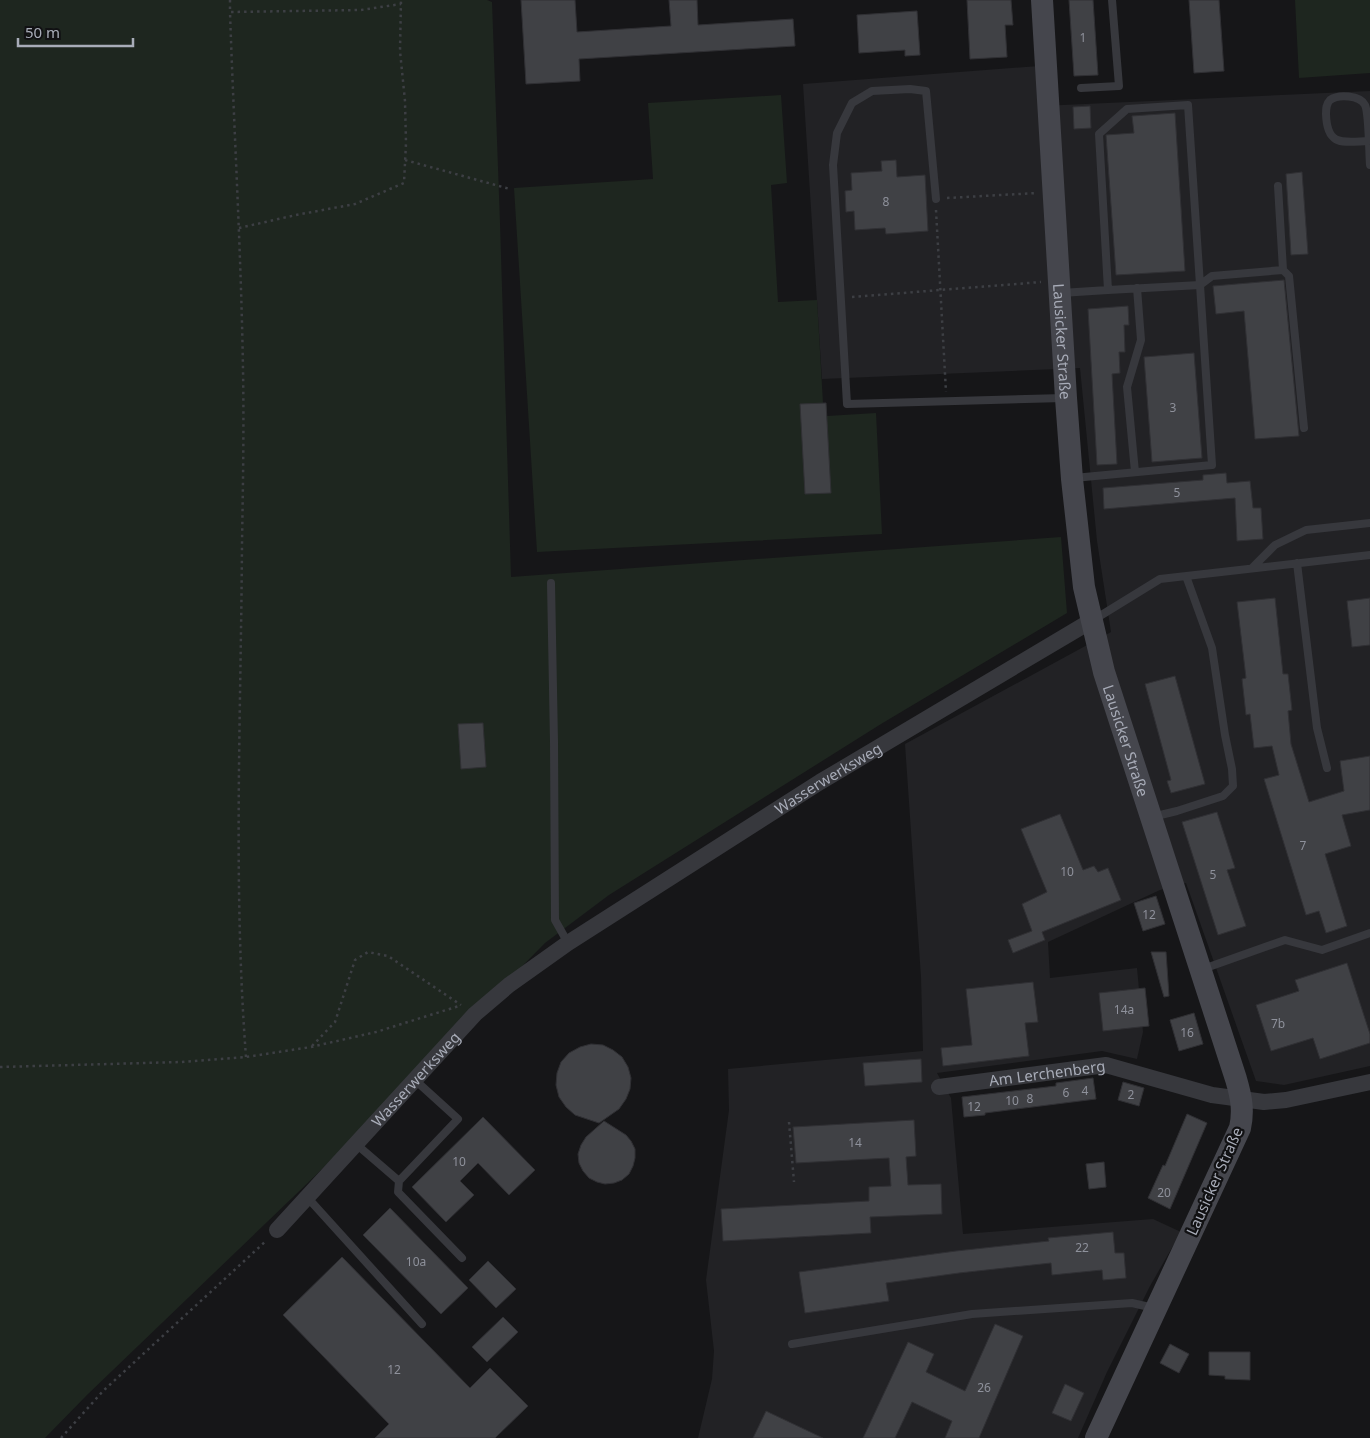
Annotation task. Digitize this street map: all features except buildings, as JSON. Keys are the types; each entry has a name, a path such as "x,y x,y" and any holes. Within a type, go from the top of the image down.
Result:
{"main road":[{"name":"Lausicker Straße","path":"1042,0 1066,398 1072,479 1084,587 1104,672 1242,1100 1240,1128 1096,1438"}],"street":[{"name":"Wasserwerksweg","path":"277,1230 475,1014 509,985 568,943 820,782 1091,621"},
{"name":"Am Lerchenberg","path":"939,1087 1106,1065 1212,1095 1264,1102 1286,1100 1370,1082"}],"lane":[{"path":"1081,88 1119,86 1112,0"},
{"path":"936,198 926,91 910,89 872,91 852,103 837,133 833,166 847,404 1066,398"},
{"path":"1368,141 1340,142 1332,137 1327,127 1326,107 1330,100 1354,96 1362,100 1366,106 1370,166"},
{"path":"1072,479 1212,465 1188,105 1127,109 1099,134 1108,290"},
{"path":"1278,186 1283,270 1289,276 1304,428"},
{"path":"1059,287 1108,290 1200,285 1212,276 1283,270"},
{"path":"1134,472 1127,387 1141,340 1137,288"},
{"path":"1252,568 1275,544 1306,530 1370,523"},
{"path":"1091,621 1160,579 1370,555"},
{"path":"1297,563 1317,728 1326,768"},
{"path":"1150,818 1223,796 1232,786 1232,769 1212,648 1186,576"},
{"path":"551,584 554,920 568,943"},
{"path":"1200,970 1285,940 1322,950 1370,933"},
{"path":"415,1080 458,1119 398,1181 398,1192 462,1258"},
{"path":"356,1144 398,1181"},
{"path":"307,1198 422,1324"},
{"path":"792,1344 972,1314 1132,1303 1156,1308"}],"path":[{"path":"230,0 243,381 239,790 241,995 246,1057"},
{"path":"230,12 361,10 401,2 400,51 405,100 404,183 354,204 239,228"},
{"path":"405,160 510,189"},
{"path":"947,401 936,198 1053,192"},
{"path":"841,298 941,290 1059,287"},
{"path":"0,1067 181,1062 246,1057 311,1047 376,1032 462,1006 388,956 368,952 355,960 335,1022 311,1047"},
{"path":"790,1122 794,1182"},
{"path":"61,1438 103,1391 277,1230"}],"shaded area":[{"path":"0,0 487,0 492,2 511,577 1061,537 1067,613 881,724 609,895 545,943 316,1175 87,1395 45,1438 0,1438"},
{"path":"1295,0 1370,0 1370,73 1299,78"},
{"path":"1039,66 1041,106 1370,91 1370,1066 1284,1085 1256,1081 1186,883 1160,890 1048,942 1050,978 1137,968 1143,1032 1137,1059 1102,1051 937,1073 951,1098 963,1234 1153,1219 1181,1232 1150,1286 1107,1372 1078,1438 698,1438 712,1379 714,1351 706,1280 729,1110 728,1069 923,1051 921,977 905,744 1111,632 1097,541 1080,368 822,379 803,84"},
{"path":"781,95 787,183 771,185 778,302 817,300 823,403 826,403 827,416 876,413 882,534 537,552 514,188 653,179 648,103"}]}
